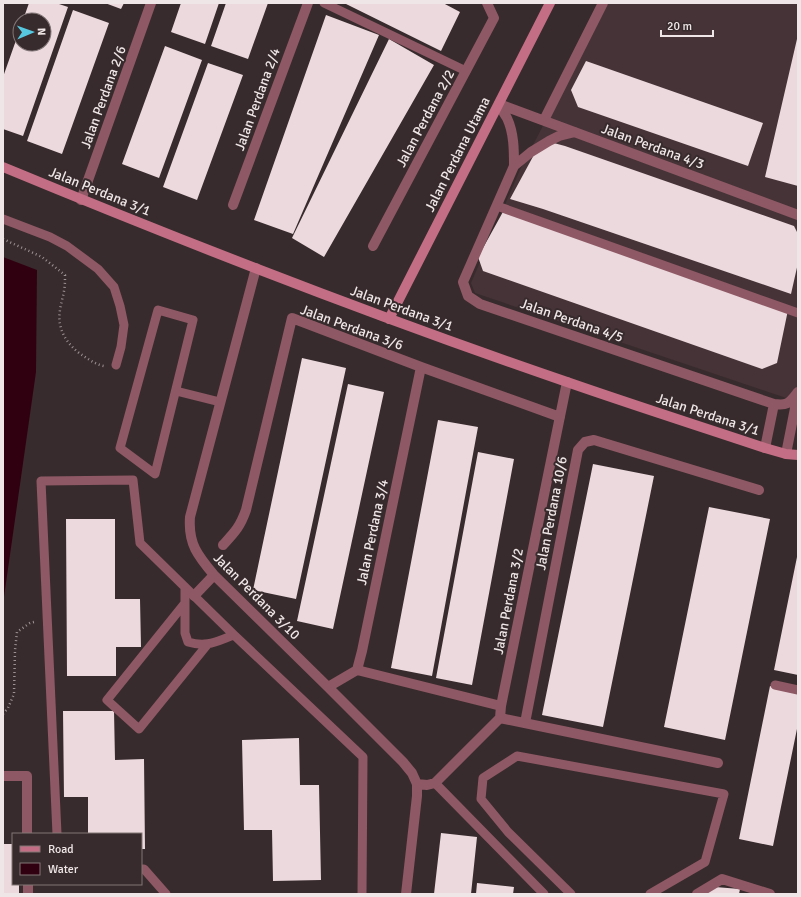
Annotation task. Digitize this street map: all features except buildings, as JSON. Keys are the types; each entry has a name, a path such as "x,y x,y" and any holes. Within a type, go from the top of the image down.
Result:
{"street":[{"name":"Jalan Perdana 2/6","path":"81,200 151,3"},
{"name":"Jalan Perdana 2/4","path":"233,205 308,3"},
{"name":"Jalan Perdana 2/2","path":"373,246 494,18 487,3"},
{"name":"Jalan Perdana Utama","path":"389,319 550,3"},
{"path":"544,120 603,3"},
{"name":"Jalan Perdana 4/3","path":"499,104 798,215"},
{"name":"Jalan Perdana 4/5","path":"499,104 507,118 513,136 514,166 463,282 468,296 480,304 774,404"},
{"name":"Jalan Perdana 4/5","path":"514,166 531,152 549,141 559,136 575,132"},
{"name":"Jalan Perdana 3/1","path":"3,167 81,200 389,319 567,382 765,448 786,454 798,455"},
{"name":"Jalan Perdana 3/10","path":"256,268 190,517 189,526 192,542 198,556 214,575 328,686 403,762 412,773 417,784"},
{"name":"Jalan Perdana 3/6","path":"223,545 236,532 246,510 292,318 420,367 560,417"},
{"name":"Jalan Perdana 3/4","path":"357,670 420,367"},
{"name":"Jalan Perdana 3/2","path":"500,718 567,382"},
{"path":"765,448 774,404 788,404 798,393"},
{"path":"786,454 796,411 798,393"},
{"name":"Jalan Perdana 10/6","path":"525,723 578,450 585,442 594,440 759,490"},
{"path":"194,596 214,575"},
{"path":"328,686 357,670 502,706"},
{"path":"406,894 417,784 427,785 435,783 500,718 718,763"},
{"path":"3,776 27,776 27,833"},
{"path":"697,894 722,879 765,893"}],"lane":[{"path":"324,3 466,71"},
{"path":"497,206 798,313"},
{"path":"3,219 50,237 67,246 98,268 114,287 124,326 121,347 116,365"},
{"path":"158,310 193,320 176,391 157,467 155,474 120,448 158,310"},
{"path":"176,391 220,402"},
{"path":"57,833 41,481 133,480 140,543 234,635 363,757 362,894"},
{"path":"185,587 185,633 188,642 195,644 207,644 234,635"},
{"path":"185,603 107,700 139,730 207,644"},
{"path":"775,685 798,690"},
{"path":"571,894 508,832 481,799 483,778 517,756 724,794 705,862 650,894"},
{"path":"435,783 544,894"},
{"path":"142,869 144,869 166,894"}],"path":[{"path":"3,239 42,257 65,276 64,292 60,311 60,327 67,341 90,361 99,365 116,365"},
{"path":"3,714 8,708 14,694 17,632 30,623 47,618"}],"shaded area":[{"path":"607,3 798,3 798,402 475,293 471,283 520,170"}],"water":[{"path":"3,257 37,270 36,372 3,604"}]}
